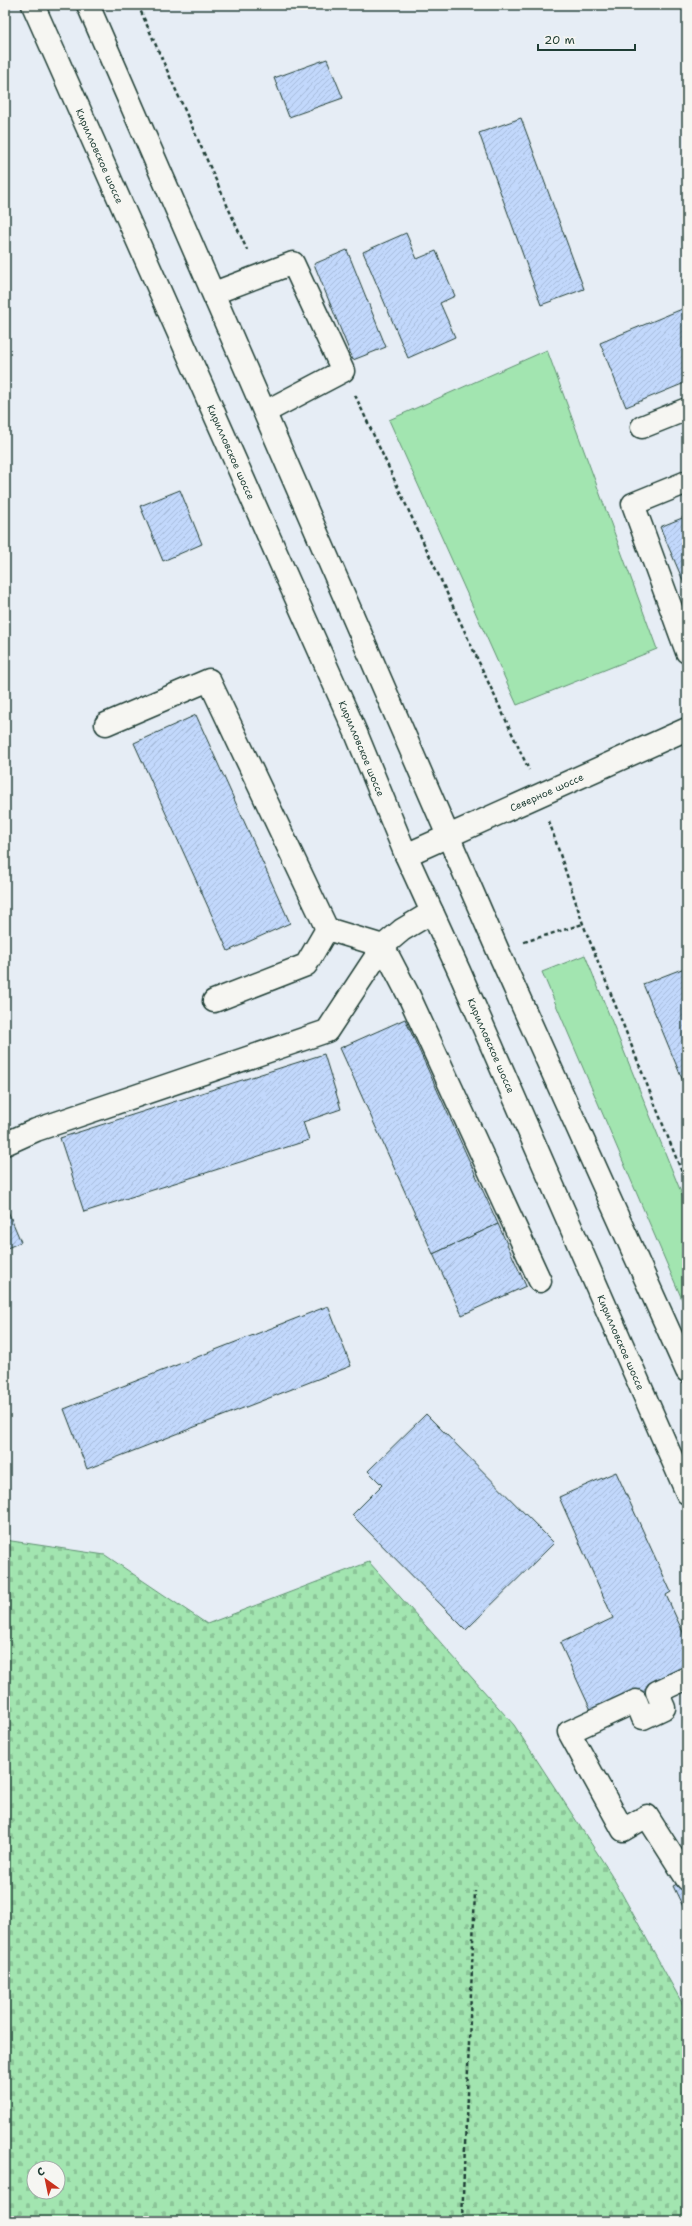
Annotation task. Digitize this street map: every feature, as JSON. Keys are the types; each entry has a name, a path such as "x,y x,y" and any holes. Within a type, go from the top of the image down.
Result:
{"main road":[{"name":"Кирилловское шоссе","path":"33,5 352,726 406,855 687,1493"},
{"path":"88,5 450,835 498,951 687,1371"},
{"path":"214,293 293,263 343,371 265,412"},
{"path":"642,427 687,409"},
{"path":"687,482 633,504 687,652"},
{"path":"106,724 209,680 327,929 383,946 409,996 540,1280"},
{"name":"Северное шоссе","path":"406,855 687,729"},
{"path":"5,1144 36,1130 327,1030 383,946 402,930 432,912"},
{"path":"214,1001 306,965 327,929"},
{"path":"687,1678 657,1692 664,1708 644,1718 636,1701 569,1732 623,1830 647,1816 687,1879"}],"path":[{"path":"138,5 258,276"},
{"path":"462,2221 474,1892"}],"green space":[{"path":"547,350 657,649 517,705 389,420"},
{"path":"585,955 687,1207 687,1311 542,972"},
{"path":"5,1540 105,1555 207,1624 369,1562 514,1725 611,1874 687,2012 687,2221 5,2221"}],"building":[{"path":"327,59 343,98 289,117 274,78"},
{"path":"521,118 584,289 541,305 479,133"},
{"path":"406,233 417,259 436,251 455,296 440,303 455,337 408,358 363,252"},
{"path":"347,250 386,347 353,360 314,264"},
{"path":"687,307 687,382 626,407 600,343"},
{"path":"180,490 202,544 163,561 140,506"},
{"path":"687,516 687,590 660,527"},
{"path":"196,715 290,923 228,951 134,743"},
{"path":"687,967 687,1091 643,984"},
{"path":"405,1019 498,1224 433,1254 340,1048"},
{"path":"324,1054 341,1109 303,1122 309,1140 84,1212 60,1138"},
{"path":"5,1204 21,1242 5,1249"},
{"path":"498,1224 526,1286 462,1315 433,1254"},
{"path":"328,1306 351,1366 87,1469 64,1409"},
{"path":"426,1414 554,1543 466,1630 352,1515 382,1485 368,1471"},
{"path":"616,1472 671,1592 666,1595 687,1641 687,1678 657,1692 664,1708 636,1701 595,1719 560,1643 613,1618 559,1497"},
{"path":"687,1879 687,1915 673,1886"}]}
